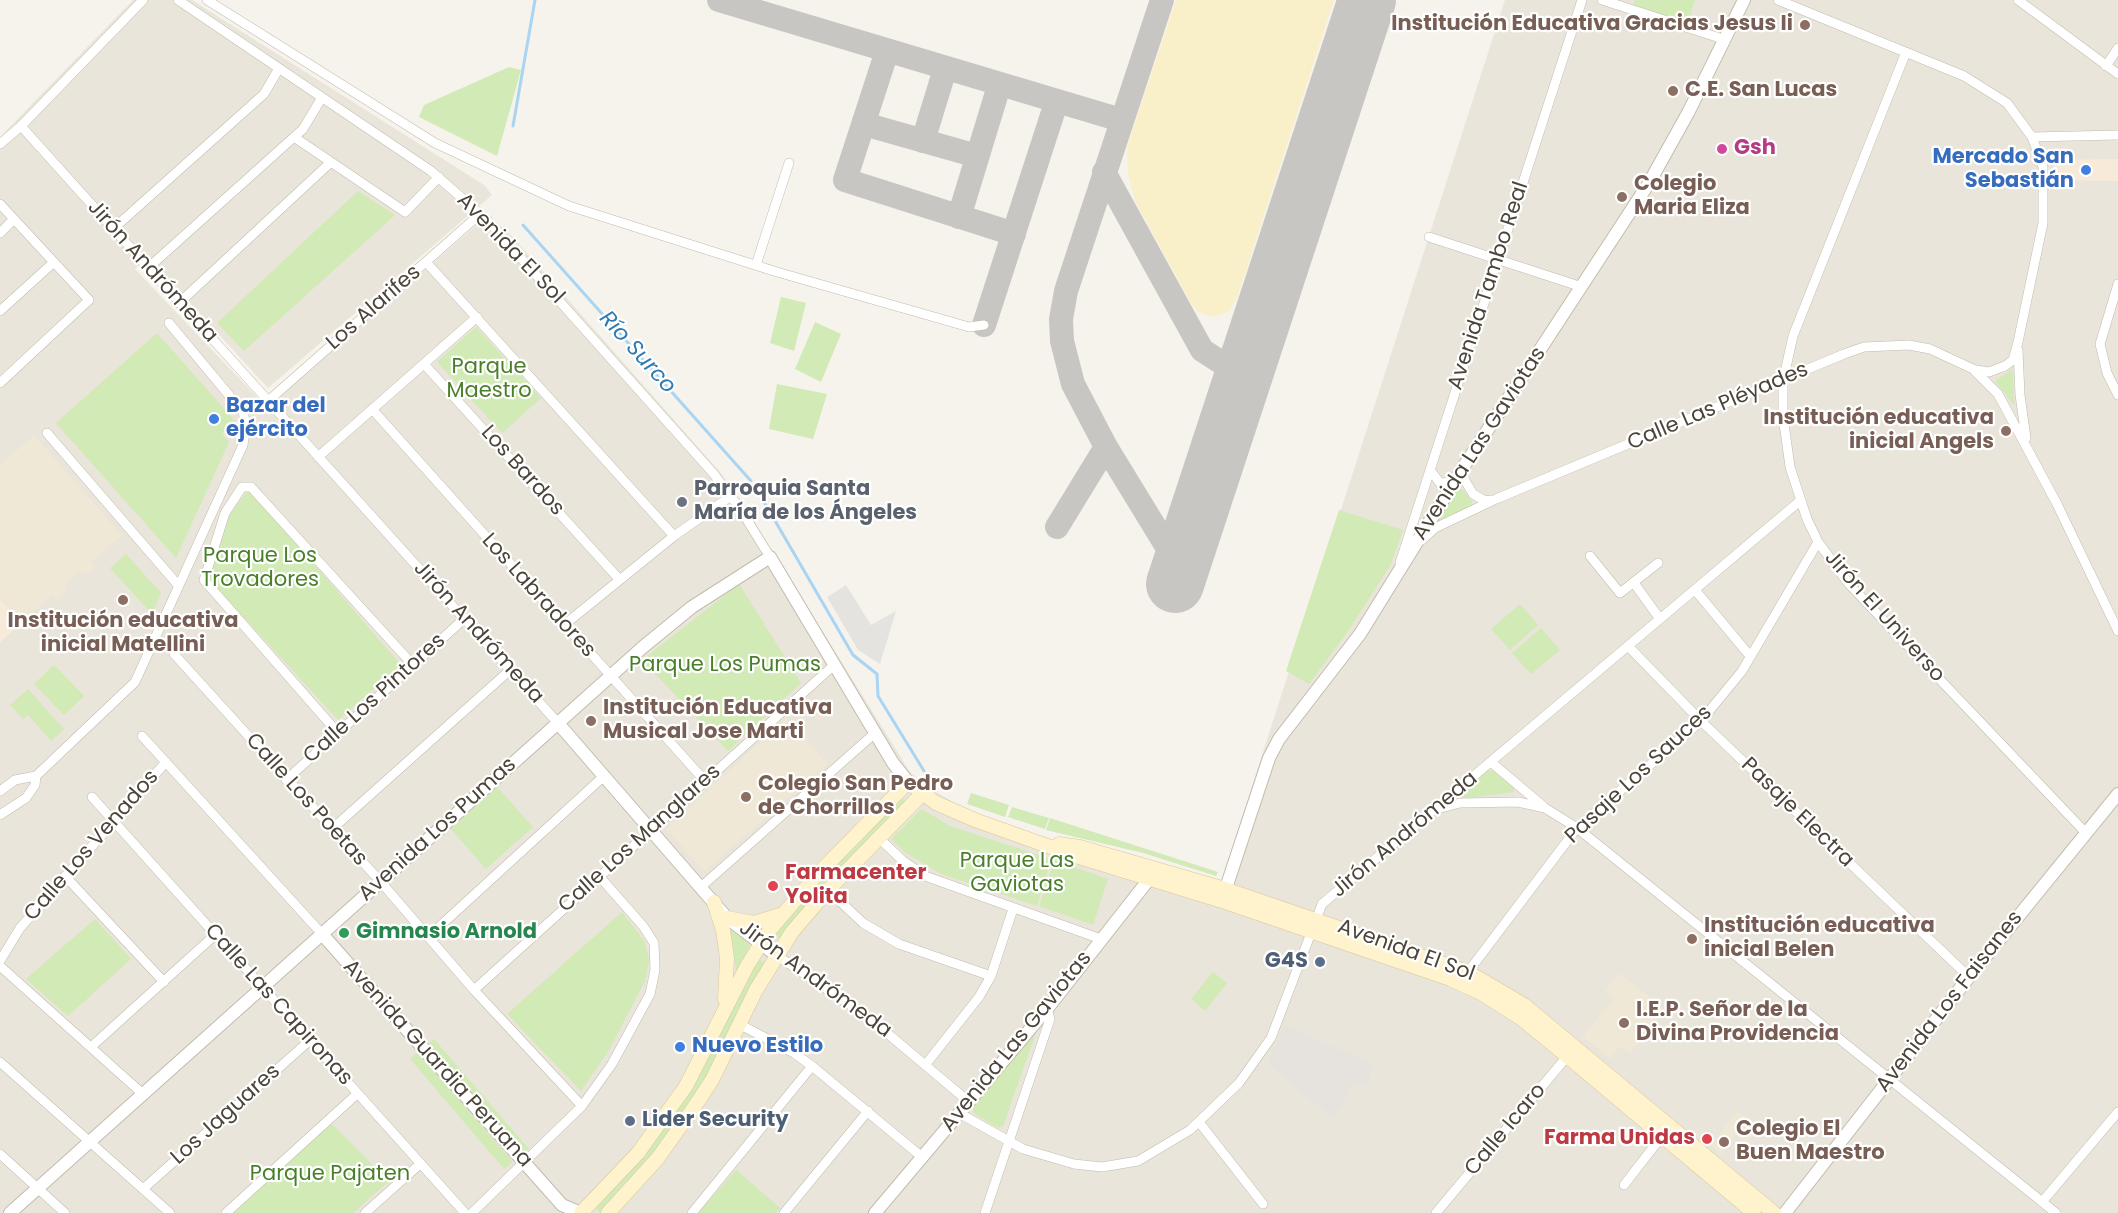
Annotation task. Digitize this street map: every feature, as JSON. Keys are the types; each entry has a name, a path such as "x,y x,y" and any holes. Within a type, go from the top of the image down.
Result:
{"main road":[{"name":"Avenida El Sol","path":"908,782 922,794 975,820 1040,841 1080,847 1313,925 1468,972 1524,1005 1662,1136 1754,1213"},
{"path":"581,1213 619,1175 659,1126 686,1086 760,944 784,912 908,782"},
{"path":"608,1213 637,1184 677,1133 712,1080 776,955 828,890 922,794"},
{"path":"714,902 723,930 728,958 727,987 721,1015"},
{"path":"728,918 760,922 784,912"},
{"name":"Avenida El Sol","path":"1313,925 1466,986 1511,1012 1571,1051 1774,1213"}],"street":[{"path":"0,144 21,126 143,0"},
{"name":"Avenida El Sol","path":"178,0 278,70 439,177 480,214 646,397 731,496 875,733 908,782"},
{"path":"207,0 426,137 505,178 569,206 756,265 969,327 977,328 984,325"},
{"name":"Avenida Tambo Real","path":"1397,573 1582,0"},
{"path":"1602,0 1723,39"},
{"name":"Avenida Las Gaviotas","path":"1223,895 1269,758 1279,738 1360,634 1464,466 1648,183 1688,113 1744,0"},
{"path":"1778,0 1964,76 2007,104 2032,138 2043,167 2043,223 2018,342 2013,360 2005,366 1989,372 1973,369"},
{"path":"2020,1 2118,74"},
{"path":"2106,66 2118,48"},
{"name":"Jirón El Universo","path":"1906,52 1798,321 1783,381 1786,441 1801,500 1818,542 1849,584 2085,832"},
{"path":"113,229 264,94 278,70"},
{"path":"148,268 303,129 321,99"},
{"name":"Jirón Andrómeda","path":"21,126 465,618 728,918 760,944 846,1001 926,1064 969,1102"},
{"path":"2032,138 2118,135"},
{"path":"294,137 405,212 439,177"},
{"path":"179,303 331,162"},
{"path":"756,265 789,163"},
{"path":"0,204 89,300 0,383"},
{"name":"Los Alarifes","path":"268,400 480,214"},
{"path":"0,233 14,219"},
{"path":"1429,237 1582,287"},
{"path":"0,311 54,262"},
{"path":"426,262 674,536"},
{"path":"2118,284 2100,344 2108,373 2118,395"},
{"path":"318,457 477,316"},
{"path":"1,787 21,778 36,776 135,682 243,445 246,425 243,412 169,323"},
{"name":"Calle Las Pléyades","path":"2018,342 2020,395 2027,446"},
{"name":"Calle Las Pléyades","path":"1397,573 1430,532 1496,499 1864,347 1886,345 1930,350 1973,369 1998,394 2027,446 2118,631"},
{"name":"Los Bardos","path":"424,364 619,579"},
{"name":"Los Labradores","path":"372,409 609,677 705,781"},
{"path":"47,433 178,585"},
{"path":"1464,466 1464,479 1473,494 1485,501 1496,499"},
{"path":"1430,470 1440,483 1455,482"},
{"path":"338,733 204,580 225,513 242,487 251,487 413,665"},
{"path":"564,625 674,536 731,496"},
{"name":"Jirón Andrómeda","path":"959,1113 1009,1141 1046,1157 1093,1166 1138,1161 1160,1154 1200,1122 1239,1083 1271,1038 1322,904 1492,763 1801,500"},
{"name":"Pasaje Los Sauces","path":"1468,972 1577,828 1701,721 1742,671 1818,542"},
{"path":"1590,556 1620,594 1658,563"},
{"name":"Avenida Los Pumas","path":"10,1213 609,677 692,607 770,557"},
{"path":"1634,583 1660,620"},
{"path":"1695,590 1750,656"},
{"name":"Calle Los Pintores","path":"286,780 465,618"},
{"name":"Pasaje Electra","path":"1628,646 1701,721 1969,977"},
{"name":"Calle Los Poetas","path":"174,654 380,881 474,990 582,1106"},
{"name":"Calle Los Manglares","path":"474,990 834,664"},
{"path":"332,830 510,670"},
{"path":"702,886 875,733"},
{"name":"Avenida Guardia Peruana","path":"142,736 525,1162 563,1209 581,1213"},
{"name":"Calle Los Venados","path":"0,961 20,928 166,762"},
{"path":"1492,763 1545,808 1577,828 2056,1213"},
{"path":"0,815 26,798 35,785 36,776"},
{"path":"428,937 604,776"},
{"name":"Avenida Los Faisanes","path":"1785,1213 1969,977 2118,794"},
{"name":"Calle Las Capironas","path":"92,797 465,1213"},
{"path":"1435,809 1460,803 1487,801 1518,802 1545,808"},
{"path":"879,838 903,861 925,876 1101,939"},
{"name":"Avenida Las Gaviotas","path":"875,1213 1047,1009 1152,873"},
{"path":"65,876 164,982"},
{"path":"472,1213 582,1106 612,1064 650,994 655,970 655,949 650,937 599,876"},
{"path":"828,890 863,923 898,944 991,976"},
{"path":"926,1064 965,1017 991,976 1014,909"},
{"path":"91,1047 216,934"},
{"path":"0,966 144,1095"},
{"path":"985,1213 1050,1019 1047,1009"},
{"path":"739,1024 794,1053 813,1066 922,1157"},
{"name":"Los Jaguares","path":"142,1189 309,1041"},
{"name":"Calle Icaro","path":"1436,1213 1571,1051"},
{"path":"0,1062 170,1213"},
{"path":"692,1213 813,1066"},
{"path":"226,1213 357,1094"},
{"path":"784,1213 868,1111"},
{"path":"2042,1202 2118,1112"},
{"path":"1200,1122 1263,1203"},
{"path":"1623,1185 1662,1136"},
{"path":"0,1154 65,1213"},
{"path":"365,1213 420,1164"}],"shaded area":[{"path":"133,0 192,0 484,185 492,195 268,388 148,257 135,269 273,414 279,397 488,215 512,236 720,472 746,508 910,772 930,789 977,815 1104,858 1218,892 1505,0 2118,0 2118,1213 0,1213 0,642 21,623 0,599 0,137"},
{"name":"Mercado San Sebastián","path":"2118,159 2118,181 2055,180 2052,160"},
{"path":"34,435 122,535 91,562 95,567 88,573 79,572 66,584 66,593 58,600 53,595 22,622 0,597 0,465"},
{"path":"846,585 871,625 896,611 880,664 858,650 827,597"},
{"path":"0,599 21,623 0,642"},
{"name":"Colegio San Pedro de Chorrillos","path":"786,718 828,764 704,871 666,829"},
{"name":"I.E.P. Señor de la Divina Providencia","path":"1619,973 1665,1009 1630,1054 1620,1046 1610,1059 1583,1037 1614,998 1605,991"},
{"path":"1285,1026 1373,1064 1366,1087 1352,1082 1341,1107 1332,1117 1268,1064"},
{"path":"1737,1111 1759,1128 1747,1143 1736,1135 1721,1153 1710,1145"}],"green space":[{"path":"1635,0 1695,0 1687,24 1633,7"},
{"path":"509,67 521,70 497,156 419,117 424,105"},
{"path":"358,191 395,215 244,351 217,323"},
{"path":"781,297 806,303 794,351 770,343"},
{"path":"815,322 841,334 821,382 795,369"},
{"name":"Parque Maestro","path":"476,327 541,398 502,433 437,362"},
{"path":"157,333 235,421 222,434 229,442 176,558 56,423"},
{"path":"2011,370 2013,371 2014,405 1995,381"},
{"path":"777,384 827,394 813,439 769,429"},
{"name":"Parque Los Trovadores","path":"249,489 401,665 338,720 207,577 229,515"},
{"path":"1457,489 1462,489 1472,501 1472,506 1437,523"},
{"path":"1339,510 1403,530 1391,564 1349,630 1309,684 1286,671"},
{"path":"126,554 161,593 152,614 110,568"},
{"name":"Parque Los Pumas","path":"739,584 801,683 728,751 642,660"},
{"path":"1520,604 1538,625 1510,650 1491,629"},
{"path":"1541,628 1560,650 1531,674 1512,653"},
{"path":"54,665 84,696 64,715 34,684"},
{"path":"28,689 64,729 51,741 28,715 23,719 10,705"},
{"path":"1487,770 1494,771 1514,788 1514,792 1459,799 1457,797"},
{"path":"497,787 533,827 486,869 451,829"},
{"path":"971,793 1009,805 1005,817 967,804"},
{"path":"900,796 907,803 781,940 772,934 785,917"},
{"path":"1012,807 1049,818 1045,829 1008,817"},
{"name":"Parque Las Gaviotas","path":"922,809 950,826 1051,859 1037,906 941,874 906,853 891,839"},
{"path":"1050,818 1218,872 1216,876 1143,853 1046,830"},
{"path":"1054,860 1108,879 1093,925 1039,906"},
{"path":"622,912 645,942 649,960 646,979 609,1050 581,1091 507,1014"},
{"path":"95,919 131,959 68,1016 26,979"},
{"path":"732,923 750,946 736,971 730,924"},
{"path":"756,958 766,963 709,1075 678,1124 600,1213 594,1206 624,1175"},
{"path":"1213,972 1227,983 1205,1011 1191,999"},
{"path":"1036,1033 1003,1126 998,1128 973,1113 973,1107"},
{"path":"434,1039 529,1149 521,1156 426,1046"},
{"path":"418,1052 513,1162 504,1169 410,1059"},
{"name":"Parque Pajaten","path":"331,1123 389,1181 353,1213 233,1213"},
{"path":"736,1170 780,1208 775,1213 698,1213"}],"sand":[{"path":"1176,0 1334,0 1237,298 1228,312 1213,317 1198,312 1192,305 1136,203 1128,175 1127,147"}],"waterway":[{"name":"Río Surco","path":"513,126 535,0"},
{"name":"Río Surco","path":"523,225 751,481"},
{"name":"Río Surco","path":"756,488 853,655 877,674 878,696 924,771"}],"taxiway":[{"path":"719,0 1121,120"},
{"path":"1162,0 1066,291 1061,319 1062,341 1073,384 1106,447 1180,568"},
{"path":"887,51 845,180 1014,234"},
{"path":"923,141 945,69"},
{"path":"959,217 999,86"},
{"path":"984,325 1056,103"},
{"path":"864,124 977,156"},
{"path":"1104,172 1202,350 1219,361 1228,362 1247,355 1254,348"},
{"path":"1057,527 1106,447"}],"runway":[{"path":"1175,584 1367,0"}],"place":[{"name":"Institución Educativa Gracias Jesus Ii","path":"1805,25"},
{"name":"C.E. San Lucas","path":"1673,91"},
{"name":"Gsh","path":"1722,149"},
{"name":"Mercado San Sebastián","path":"2086,170"},
{"name":"Colegio Maria Eliza","path":"1622,197"},
{"name":"Bazar del ejército","path":"214,419"},
{"name":"Institución educativa inicial Angels","path":"2006,431"},
{"name":"Parroquia Santa María de los Ángeles","path":"682,502"},
{"name":"Institución educativa inicial Matellini","path":"123,600"},
{"name":"Institución Educativa Musical Jose Marti","path":"591,721"},
{"name":"Colegio San Pedro de Chorrillos","path":"746,797"},
{"name":"Farmacenter Yolita","path":"773,886"},
{"name":"Gimnasio Arnold","path":"344,933"},
{"name":"Institución educativa inicial Belen","path":"1692,939"},
{"name":"G4S","path":"1320,962"},
{"name":"I.E.P. Señor de la Divina Providencia","path":"1624,1023"},
{"name":"Nuevo Estilo","path":"680,1047"},
{"name":"Lider Security","path":"630,1121"},
{"name":"Farma Unidas","path":"1707,1139"},
{"name":"Colegio El Buen Maestro","path":"1724,1142"}]}
